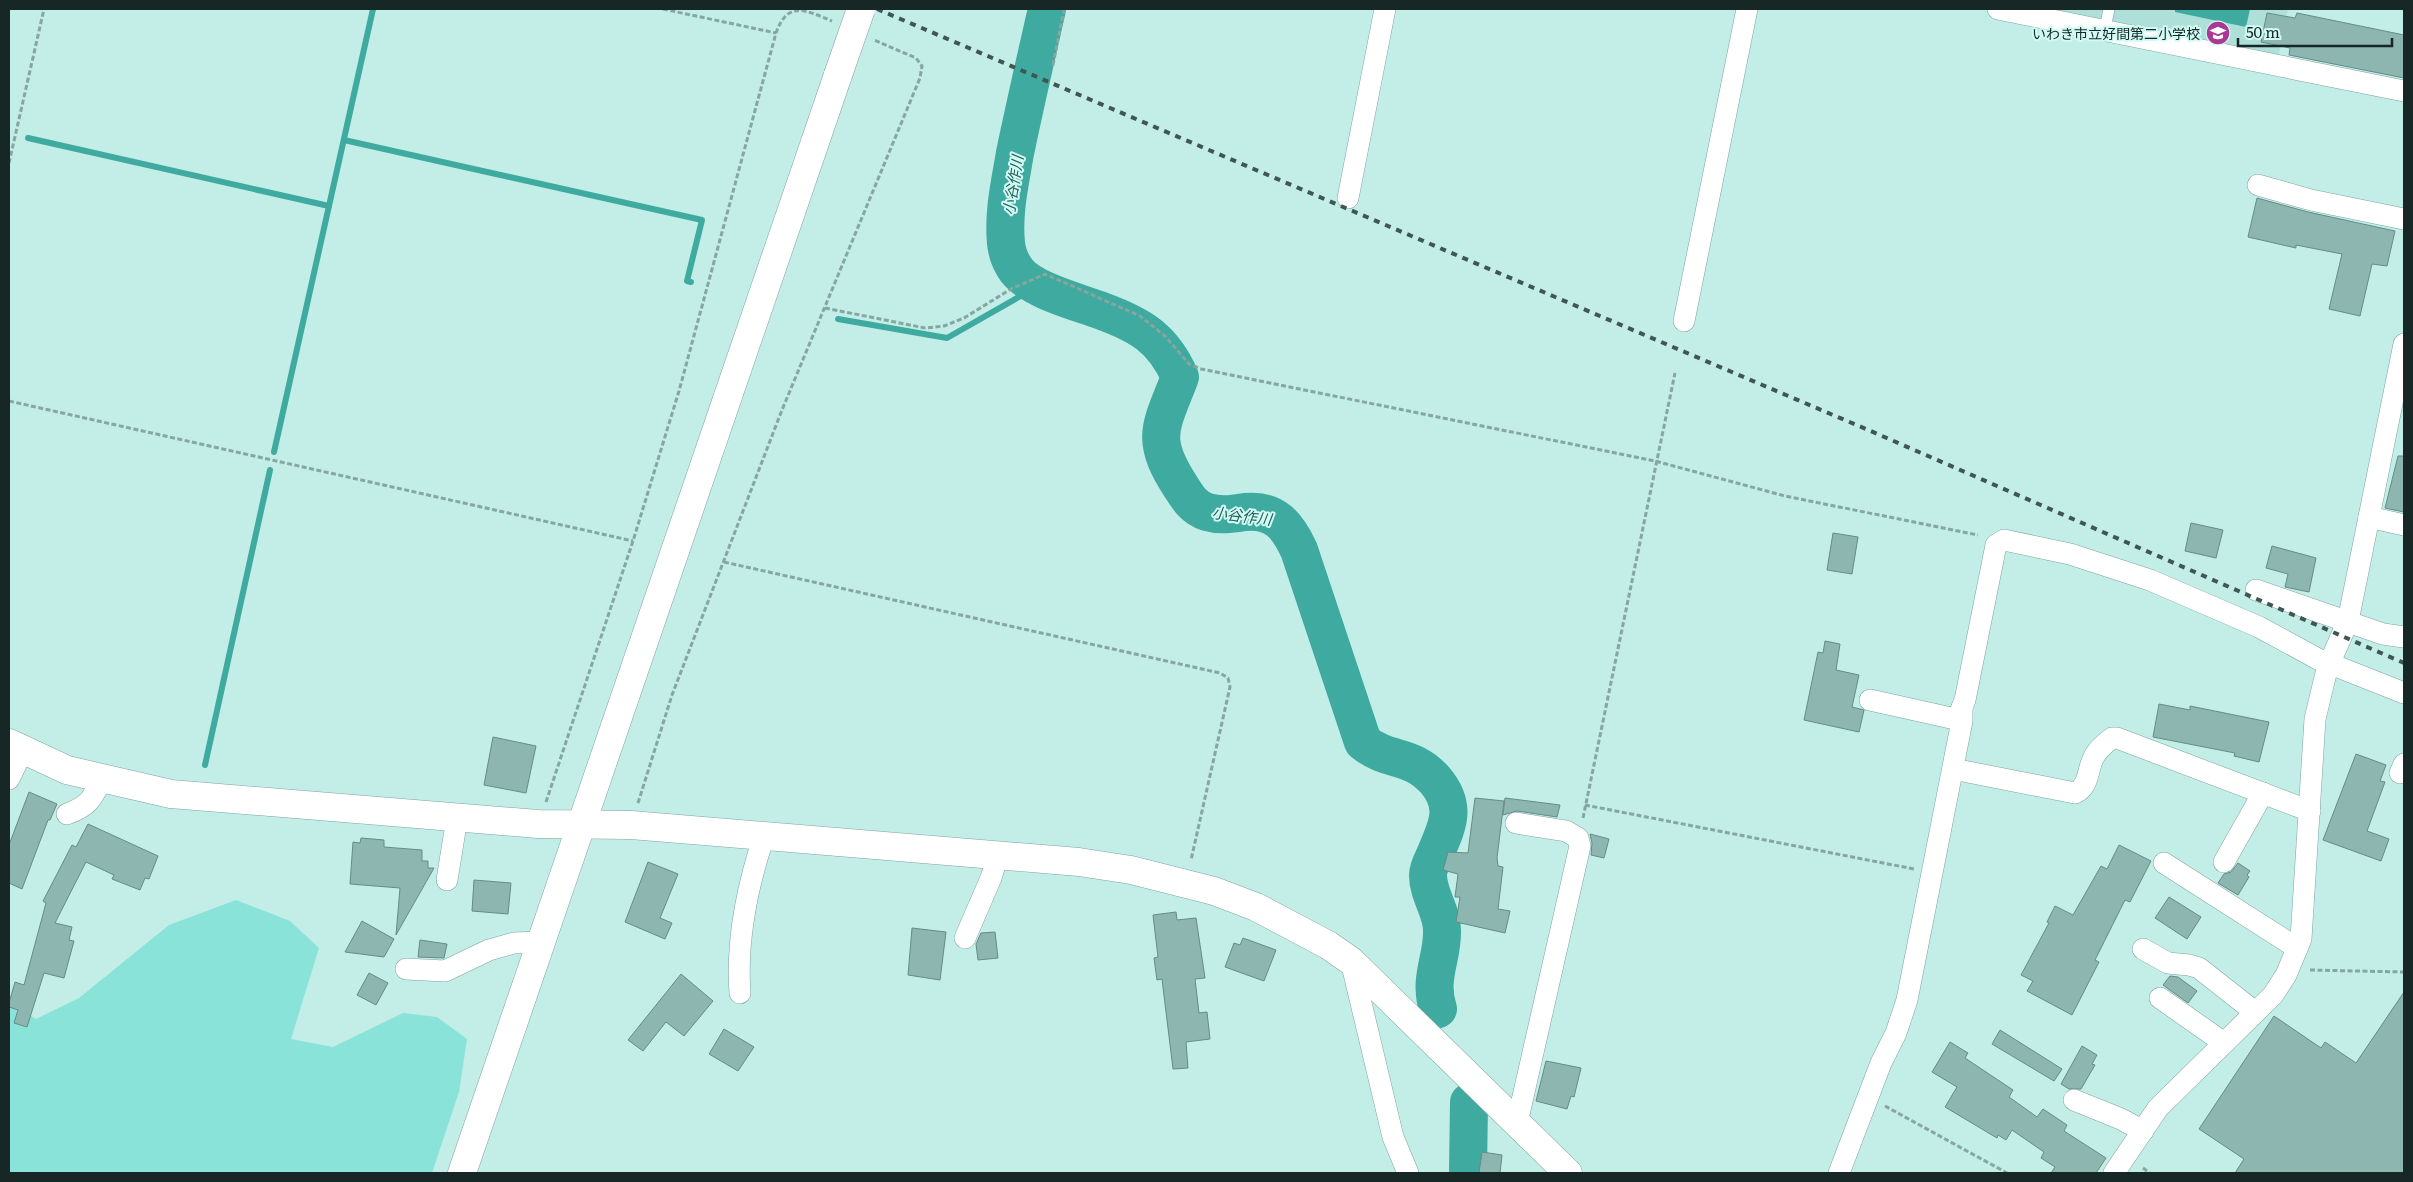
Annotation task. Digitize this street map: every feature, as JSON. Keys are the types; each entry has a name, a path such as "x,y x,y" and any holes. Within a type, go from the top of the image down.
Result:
{"street":[{"path":"462,1173 861,9"},
{"path":"1348,198 1385,9"},
{"path":"1684,321 1746,9"},
{"path":"1998,9 2105,29 2404,91"},
{"path":"2258,185 2311,200 2404,219"},
{"path":"2114,1173 2158,1108 2273,995 2286,975 2301,939 2315,719 2319,697 2330,663 2348,621 2404,344"},
{"path":"2369,517 2404,524"},
{"path":"1839,1173 1881,1063 1896,1033 1907,1000 1934,873 1963,719 1962,708 1996,545 2004,540 2070,554 2150,580 2259,627 2330,663 2404,693"},
{"path":"2256,590 2383,634 2404,636"},
{"path":"1870,700 1951,718 1957,717 1962,708"},
{"path":"1953,769 2075,793 2081,790 2085,783 2095,755 2112,738 2117,738 2310,811"},
{"path":"9,779 16,746 67,770 170,794 457,818 580,825 631,825 1079,862 1131,870 1214,891 1263,911 1328,945 1351,961 1568,1173"},
{"path":"67,814 84,808 92,798 102,778"},
{"path":"2224,862 2263,793"},
{"path":"447,880 457,818"},
{"path":"1516,823 1566,831 1578,838 1580,849 1517,1123"},
{"path":"740,993 737,964 740,936 751,876 764,836"},
{"path":"964,938 988,886 998,855"},
{"path":"2164,863 2294,956"},
{"path":"406,968 445,971 489,950 514,942 540,942"},
{"path":"2143,949 2168,963 2199,968 2255,1012"},
{"path":"1351,961 1393,1136 1408,1173"},
{"path":"2160,998 2224,1043"},
{"path":"2074,1100 2121,1119 2143,1131"}],"lane":[{"path":"2105,29 2109,9"}],"path":[{"path":"9,163 44,9"},
{"path":"663,9 776,34"},
{"path":"1053,65 1064,9"},
{"path":"825,308 925,328 944,326 964,318 1011,289 1045,274 1140,316 1165,336 1189,364 1202,370 1655,461 1786,496 2004,540"},
{"path":"1578,838 1655,461 1675,373"},
{"path":"9,401 633,541"},
{"path":"724,562 1220,673 1228,678 1230,687 1186,884"},
{"path":"1585,805 1934,873"},
{"path":"2294,956 2309,970 2404,972"},
{"path":"1868,1097 2007,1173"}],"shaded area":[{"name":"いわき市立好間第二小学校","path":"2028,9 2288,9 2278,58"},
{"path":"2175,9 2250,9 2246,27 2175,12"},
{"path":"236,900 290,921 319,948 291,1039 333,1047 403,1013 437,1017 467,1039 459,1092 432,1173 9,1173 9,1003 36,1019 79,998 169,925"}],"building":[{"path":"2267,13 2295,18 2297,13 2404,35 2404,78 2289,55 2290,48 2261,42"},
{"path":"2257,198 2308,212 2395,231 2387,266 2372,264 2360,316 2329,309 2342,254 2296,245 2296,248 2248,237"},
{"path":"2398,456 2404,456 2404,512 2385,508"},
{"path":"2191,523 2223,530 2216,558 2185,551"},
{"path":"1833,533 1858,537 1852,574 1827,570"},
{"path":"2272,546 2316,558 2309,592 2285,587 2288,574 2266,568"},
{"path":"1825,641 1840,644 1836,670 1859,675 1852,707 1864,710 1859,732 1804,720 1818,652 1823,653"},
{"path":"2159,704 2190,710 2190,706 2269,722 2259,762 2234,756 2235,753 2153,737"},
{"path":"493,737 536,746 526,793 484,785"},
{"path":"2356,754 2386,765 2380,781 2385,782 2367,831 2389,839 2381,861 2323,840"},
{"path":"29,792 57,804 50,820 48,820 22,889 9,883 9,845"},
{"path":"1475,798 1504,801 1497,858 1498,866 1503,867 1498,909 1510,911 1505,933 1456,922 1460,897 1455,897 1458,874 1443,870 1448,852 1468,853"},
{"path":"1505,798 1560,805 1557,817 1517,811 1503,815"},
{"path":"88,824 158,856 149,879 145,878 140,890 112,879 114,875 86,862 55,923 72,927 69,940 74,941 64,978 44,973 27,1027 14,1023 18,1010 9,1007 9,1003 15,982 24,985 46,903 43,901 72,845 76,847"},
{"path":"1590,834 1609,839 1604,858 1591,855 1592,843"},
{"path":"361,838 384,840 384,847 422,850 422,861 428,861 428,868 434,868 396,935 400,888 350,884 353,842 360,843"},
{"path":"2119,845 2151,861 2130,902 2125,900 2095,960 2099,962 2072,1015 2027,991 2033,981 2021,975 2049,923 2047,922 2055,906 2073,915 2101,866 2107,869"},
{"path":"648,862 678,874 660,918 672,923 665,939 625,922"},
{"path":"2238,863 2250,871 2247,875 2249,877 2238,895 2218,883 2224,874 2231,872"},
{"path":"474,880 511,883 508,914 472,911"},
{"path":"2169,897 2201,917 2187,939 2155,918"},
{"path":"1176,912 1177,920 1196,918 1205,978 1195,979 1199,1013 1207,1012 1210,1039 1186,1042 1188,1068 1173,1069 1162,979 1157,980 1154,958 1158,957 1153,915"},
{"path":"362,921 394,939 384,957 345,952"},
{"path":"912,928 946,932 940,980 908,975"},
{"path":"995,932 998,958 978,960 976,944 981,933"},
{"path":"1243,938 1276,950 1264,981 1225,967 1234,943 1240,945"},
{"path":"420,940 447,944 444,958 418,957"},
{"path":"369,973 388,983 376,1005 357,995"},
{"path":"681,974 713,1001 684,1036 666,1022 643,1051 628,1040"},
{"path":"2170,976 2178,977 2197,991 2188,1003 2163,985"},
{"path":"2404,992 2404,1173 2235,1173 2244,1159 2199,1129 2274,1016 2321,1048 2325,1042 2356,1063"},
{"path":"724,1029 754,1047 738,1071 709,1054"},
{"path":"2000,1030 2062,1069 2054,1081 1992,1044"},
{"path":"1950,1042 1968,1053 1965,1058 2013,1090 2009,1097 2037,1117 2043,1109 2067,1125 2064,1131 2106,1158 2096,1173 2051,1173 2055,1167 2041,1158 2044,1152 2012,1130 2006,1140 1998,1135 1997,1138 1945,1107 1957,1087 1932,1072"},
{"path":"2082,1046 2097,1055 2092,1064 2095,1065 2081,1089 2069,1089 2061,1084"},
{"path":"1546,1061 1581,1068 1574,1097 1571,1096 1567,1109 1536,1101"},
{"path":"1482,1152 1502,1155 1500,1173 1479,1173"}],"waterway":[{"path":"274,452 373,9"},
{"name":"小谷作川","path":"1047,9 1009,186 1005,231 1010,258 1017,271 1024,278 1056,295 1128,322 1149,335 1166,352 1180,377 1161,432 1162,444 1171,470 1181,487 1195,505 1207,512 1222,514 1265,513 1272,516 1285,527 1299,550 1363,742 1373,749 1409,762 1426,771 1442,790 1447,800 1448,818 1443,837 1428,875 1430,889 1440,916 1442,930 1435,978 1435,998 1438,1009"},
{"path":"28,138 329,206"},
{"path":"344,140 702,220 687,281 691,282"},
{"path":"838,319 947,338 1038,286"},
{"path":"205,765 270,470"},
{"name":"小谷作川","path":"1468,1173 1469,1102"}],"railway":[{"path":"877,9 1866,429 2404,663"}],"place":[{"name":"いわき市立好間第二小学校","path":"2218,33"}]}
